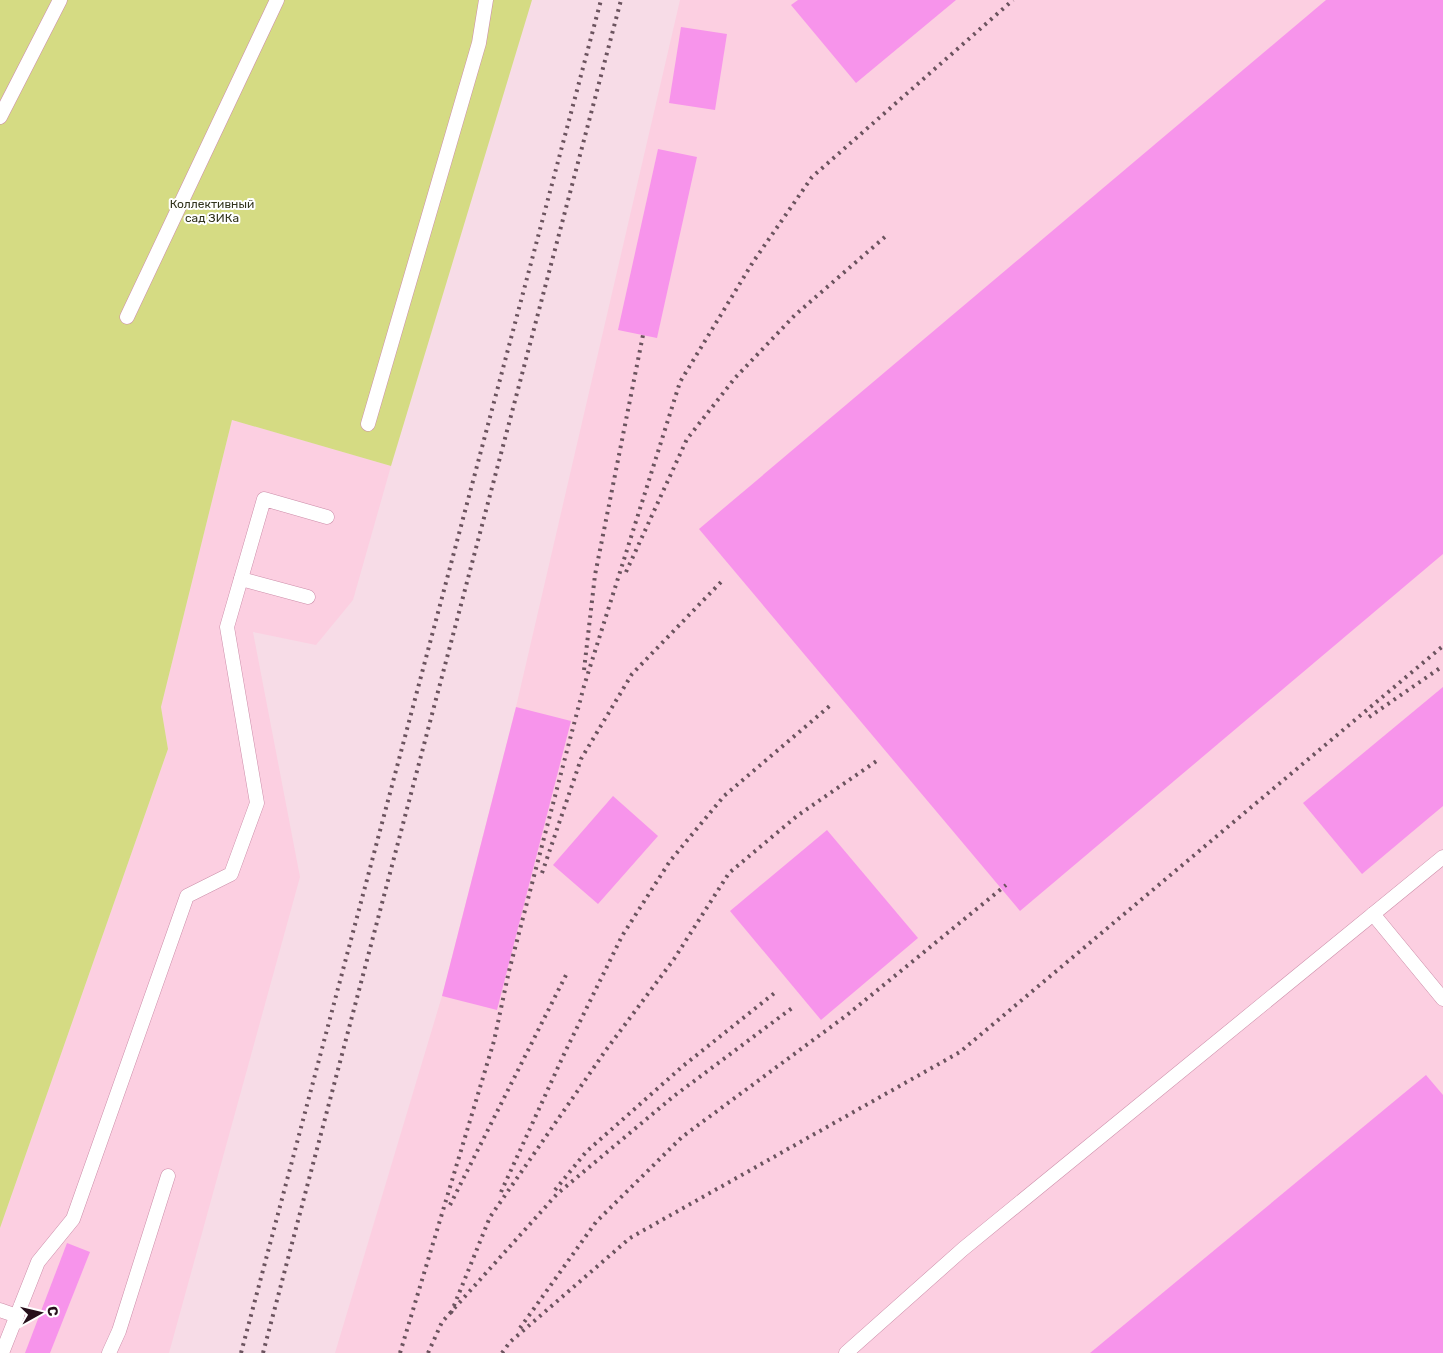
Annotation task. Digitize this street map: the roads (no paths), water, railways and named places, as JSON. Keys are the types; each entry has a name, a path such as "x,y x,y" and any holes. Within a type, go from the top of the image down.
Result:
{"lane":[{"path":"0,117 60,0"},
{"path":"127,317 277,0"},
{"path":"368,424 479,43 486,0"},
{"path":"2,1353 38,1262 73,1219 187,896 231,874 258,803 227,627 264,499 327,517"},
{"path":"242,579 308,597"},
{"path":"846,1353 963,1249 1443,856"},
{"path":"1373,914 1443,999"},
{"path":"109,1353 119,1331 168,1176"},
{"path":"0,1310 17,1316"}],"railway":[{"path":"241,1353 601,0"},
{"path":"263,1353 621,0"},
{"path":"400,1353 494,1041 509,971 584,686 680,382 753,262 812,177 1013,0"},
{"path":"626,572 687,439 735,378 795,315 886,236"},
{"path":"584,670 595,575 643,335"},
{"path":"542,873 581,759 632,674 721,582"},
{"path":"502,1353 510,1342 630,1238 960,1052 1443,646"},
{"path":"1369,717 1443,666"},
{"path":"501,1192 565,1052 622,936 670,861 724,796 832,704"},
{"path":"451,1313 490,1217 606,1050 674,959 729,873 797,816 878,760"},
{"path":"520,1328 596,1222 682,1137 847,1015 1006,885"},
{"path":"450,1205 568,971"},
{"path":"555,1190 586,1152 683,1066 777,991"},
{"path":"428,1353 442,1322 557,1194 674,1096 792,1008"}],"park label":[{"name":"Коллективный сад ЗИКа","path":"212,211"}]}
